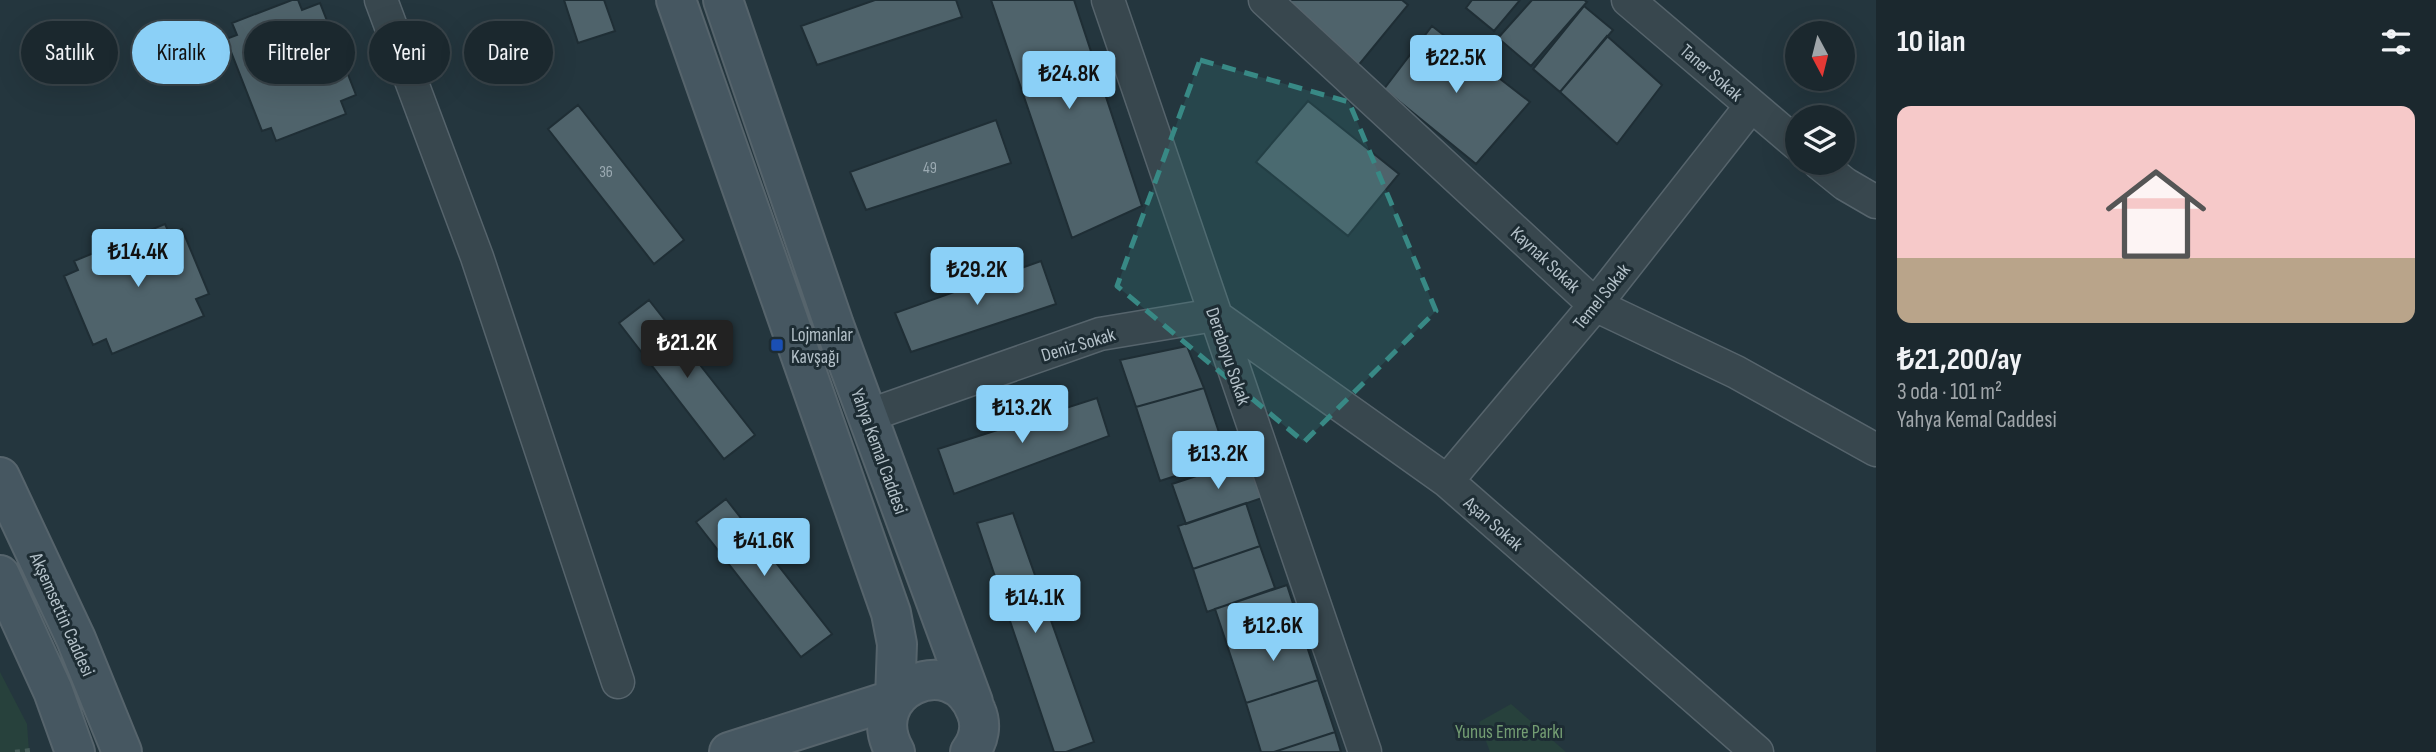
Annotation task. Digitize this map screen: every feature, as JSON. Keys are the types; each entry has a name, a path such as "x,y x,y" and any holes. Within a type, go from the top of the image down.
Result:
{"main road":[{"path":"676,0 891,612 897,645 895,699"},
{"name":"Yahya Kemal Caddesi","path":"723,0 974,723 997,752"},
{"name":"Akşemsettin Caddesi","path":"0,477 76,639 122,752"},
{"path":"0,575 53,691 75,752"},
{"path":"895,752 889,742 886,727 888,712 895,699 906,688 920,681 950,682 963,690 974,723"},
{"path":"729,752 895,699"}],"street":[{"path":"381,0 477,257 618,682"},
{"name":"Dereboyu Sokak","path":"1108,0 1365,752"},
{"name":"Kaynak Sokak","path":"1265,0 1595,304 1736,372 1876,450"},
{"name":"Taner Sokak","path":"1628,0 1785,134"},
{"name":"Temel Sokak","path":"1447,481 1595,304 1751,106"},
{"path":"1834,175 1876,202"},
{"name":"Deniz Sokak","path":"867,416 1100,334 1214,315"},
{"name":"Aşan Sokak","path":"1214,315 1447,481 1757,752"}],"path":[{"path":"15,752 33,750"}],"highlighted area":[{"path":"1200,60 1349,102 1436,311 1304,442 1117,286"}],"green space":[{"path":"0,672 27,724 29,752 0,752"},
{"name":"Yunus Emre Parkı","path":"1511,704 1566,752 1490,752 1479,722"}],"building":[{"path":"292,0 298,0 302,10 320,3 327,21 244,21 244,84 352,84 356,95 341,101 346,114 276,141 271,128 262,131 230,49 230,38 237,35 232,23"},
{"path":"564,0 604,0 615,31 578,43"},
{"path":"875,0 956,0 962,17 817,65 801,26"},
{"path":"991,0 1074,0 1142,206 1072,238"},
{"path":"1283,0 1402,0 1408,5 1357,67"},
{"path":"1472,0 1520,0 1494,31 1466,8"},
{"path":"1532,0 1587,2 1531,66 1498,38"},
{"path":"1584,6 1613,30 1560,92 1533,69"},
{"path":"1432,26 1530,102 1476,164 1384,89"},
{"path":"1607,36 1662,85 1617,144 1560,92"},
{"path":"1308,101 1399,174 1348,236 1256,162"},
{"path":"578,105 684,240 654,264 548,129"},
{"path":"996,120 1011,163 866,210 850,172"},
{"path":"165,224 170,235 182,229 209,294 196,299 204,316 112,354 106,339 93,345 64,276 78,270 74,261"},
{"path":"1041,261 1056,304 911,352 895,313"},
{"path":"649,300 755,435 724,459 619,323"},
{"path":"1187,346 1204,388 1136,407 1120,360"},
{"path":"1204,388 1228,459 1160,481 1136,407"},
{"path":"1097,398 1109,436 954,494 938,449"},
{"path":"1251,458 1265,497 1186,524 1172,484"},
{"path":"726,499 832,634 801,657 696,522"},
{"path":"1246,503 1260,546 1193,569 1178,526"},
{"path":"1013,513 1094,742 1066,752 1054,752 977,523"},
{"path":"1260,546 1275,588 1207,612 1193,569"},
{"path":"1287,585 1299,622 1227,645 1215,609"},
{"path":"1299,622 1318,680 1246,703 1227,645"},
{"path":"1318,680 1335,732 1274,752 1261,752 1246,703"},
{"path":"1335,732 1341,752 1274,752"}],"place":[{"name":"Lojmanlar Kavşağı","path":"777,345"}]}
